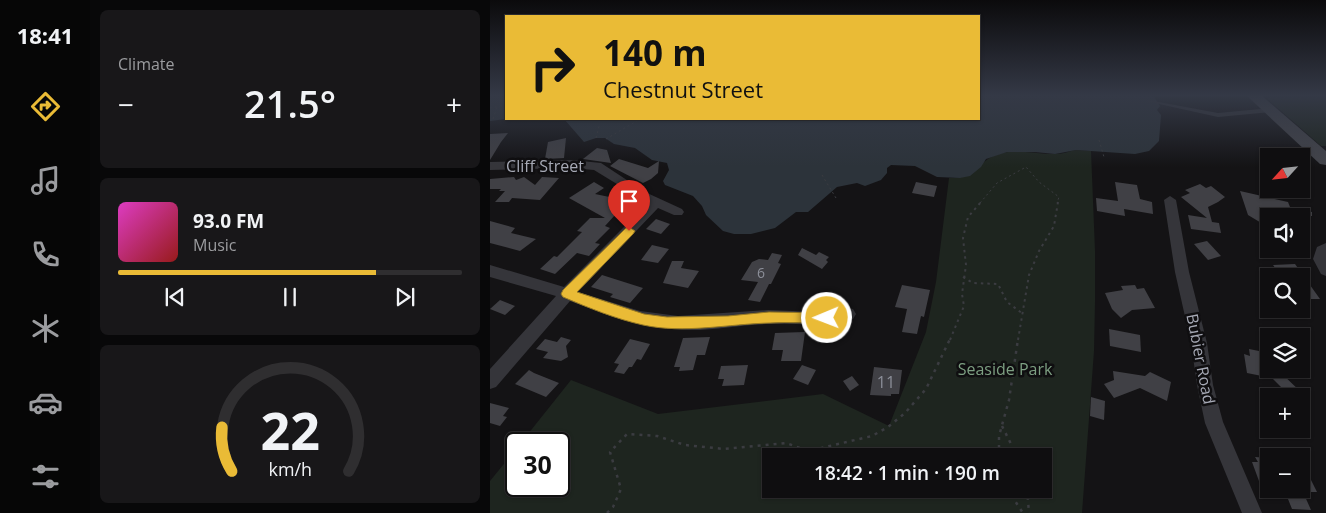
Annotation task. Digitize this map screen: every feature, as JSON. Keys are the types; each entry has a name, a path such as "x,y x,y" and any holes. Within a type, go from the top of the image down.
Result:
{"main road":[{"path":"1280,119 1326,160"}],"street":[{"name":"Cliff Street","path":"490,166 571,164 597,166 656,202 678,212"},
{"name":"Bubier Road","path":"1170,200 1182,272 1200,342 1205,385 1214,423 1252,513"},
{"path":"490,381 567,294 656,202"},
{"path":"1326,248 1322,251 1320,258 1326,270"},
{"path":"490,271 644,320 684,324 769,317 812,319 848,314"}],"path":[{"path":"606,139 640,120"},
{"path":"596,138 599,126"},
{"path":"1099,140 1104,157"},
{"path":"607,513 613,507 621,489 616,479 615,462 610,452 627,434 657,436 703,448 724,449 786,443 800,448 817,449 872,436 888,427 905,413 926,389 961,317 964,306 963,278 966,265 963,238 968,217 997,183 1026,167 1039,182 1059,197 1054,226 1039,251 1029,275 1011,378 1009,400 999,436 999,448"},
{"path":"822,175 836,198"},
{"path":"963,278 973,283 998,284 1001,296 1008,304 1023,314"},
{"path":"1002,426 1014,448"},
{"path":"1013,498 1023,513"},
{"path":"1028,498 1029,513"}],"green space":[{"path":"1290,119 1326,119 1326,146 1321,146"},
{"name":"Seaside Park","path":"1076,150 1091,151 1095,251 1094,351 1082,513 490,513 490,481 505,463 505,497 570,497 570,432 530,432 571,380 658,414 823,394 889,426 926,332 936,282 949,178 967,176 991,157 1006,152 1062,154"}],"shaded area":[{"path":"490,119 505,119 505,119 490,121"},
{"path":"1161,119 1159,141 1149,151 1135,154 1076,150 1055,154 1007,152 986,159 981,167 970,176 960,178 937,177 915,166 891,165 887,168 887,173 881,180 865,186 857,183 837,187 808,212 796,212 775,228 751,234 734,234 723,231 706,215 702,206 693,196 665,185 663,181 669,170 667,163 652,160 635,148 614,144 605,138 596,138 584,142 565,120"}],"building":[{"path":"508,133 501,142 490,160 490,134"},
{"path":"566,138 564,158 545,159 548,142"},
{"path":"597,148 607,150 611,163 583,159"},
{"path":"619,159 648,168 659,161 658,173 643,183 610,166"},
{"path":"514,177 516,180 524,177 535,185 542,177 559,178 540,200 512,198 509,202 495,202 505,191 490,189 490,179"},
{"path":"594,182 604,188 595,194 624,200 621,203 625,204 605,226 610,228 595,243 600,244 589,256 577,253 555,274 540,269 554,256 557,257 582,232 577,231 590,218 605,218 569,198"},
{"path":"916,182 937,186 934,197 912,193"},
{"path":"1115,182 1137,185 1140,199 1152,202 1153,214 1124,209 1125,216 1097,211 1096,198 1118,201"},
{"path":"1200,184 1206,188 1211,186 1225,197 1208,207 1212,222 1219,223 1221,233 1191,229 1188,215 1207,218 1181,197 1190,193 1185,190"},
{"path":"1240,191 1260,196 1260,198 1288,202 1290,207 1294,208 1260,208 1260,222 1248,215"},
{"path":"656,219 670,224 661,234 646,229"},
{"path":"490,221 515,228 511,233 536,239 520,251 490,243"},
{"path":"1207,241 1221,256 1208,260 1194,244"},
{"path":"652,245 669,249 658,263 641,260"},
{"path":"802,248 816,255 819,252 829,257 826,260 828,262 822,269 798,255"},
{"path":"772,253 782,255 778,263 781,264 771,284 769,284 760,302 748,300 758,282 741,280 752,262 759,259 768,260"},
{"path":"672,261 684,261 681,268 699,271 688,288 663,283"},
{"path":"1295,264 1298,268 1275,268 1273,265"},
{"path":"602,275 643,288 630,303 610,297 613,294 591,287"},
{"path":"902,285 930,290 924,317 921,316 917,334 902,332 907,309 895,307"},
{"path":"1135,285 1137,289 1144,288 1155,308 1132,310 1121,318 1112,309 1105,293 1123,290 1121,286"},
{"path":"1310,285 1320,299 1310,299"},
{"path":"500,300 515,306 505,315 490,309"},
{"path":"1109,329 1140,335 1141,352 1110,346"},
{"path":"805,332 801,361 781,361 783,350 772,350 775,333"},
{"path":"561,337 571,340 566,346 568,357 561,361 543,358 548,352 536,349 545,339 557,342"},
{"path":"710,337 705,355 697,355 693,370 679,371 680,367 674,367 683,338"},
{"path":"630,339 650,344 641,360 637,359 624,374 614,372 619,364 614,363"},
{"path":"1249,349 1260,351 1260,376 1247,373 1244,354 1250,356"},
{"path":"748,365 744,385 722,386 724,379 718,379 721,366"},
{"path":"802,365 816,370 808,385 793,379"},
{"path":"874,367 902,370 899,394 891,394 891,396 870,395"},
{"path":"529,370 559,383 546,397 515,384"},
{"path":"1113,371 1145,376 1150,372 1171,382 1167,401 1140,388 1114,398 1104,384 1114,380"},
{"path":"852,376 859,385 850,391 843,381"},
{"path":"1272,378 1286,378 1297,388 1282,388"},
{"path":"1091,397 1105,401 1104,420 1090,416"},
{"path":"490,403 509,408 503,416 507,417 500,426 490,423"},
{"path":"1255,457 1260,457 1260,481 1252,462 1258,462"},
{"path":"1310,478 1317,492 1310,492"},
{"path":"1288,498 1306,498 1311,510 1292,509"}],"route":[{"path":"629,231 567,294 644,320 667,323 728,322 769,317 827,318"}]}
